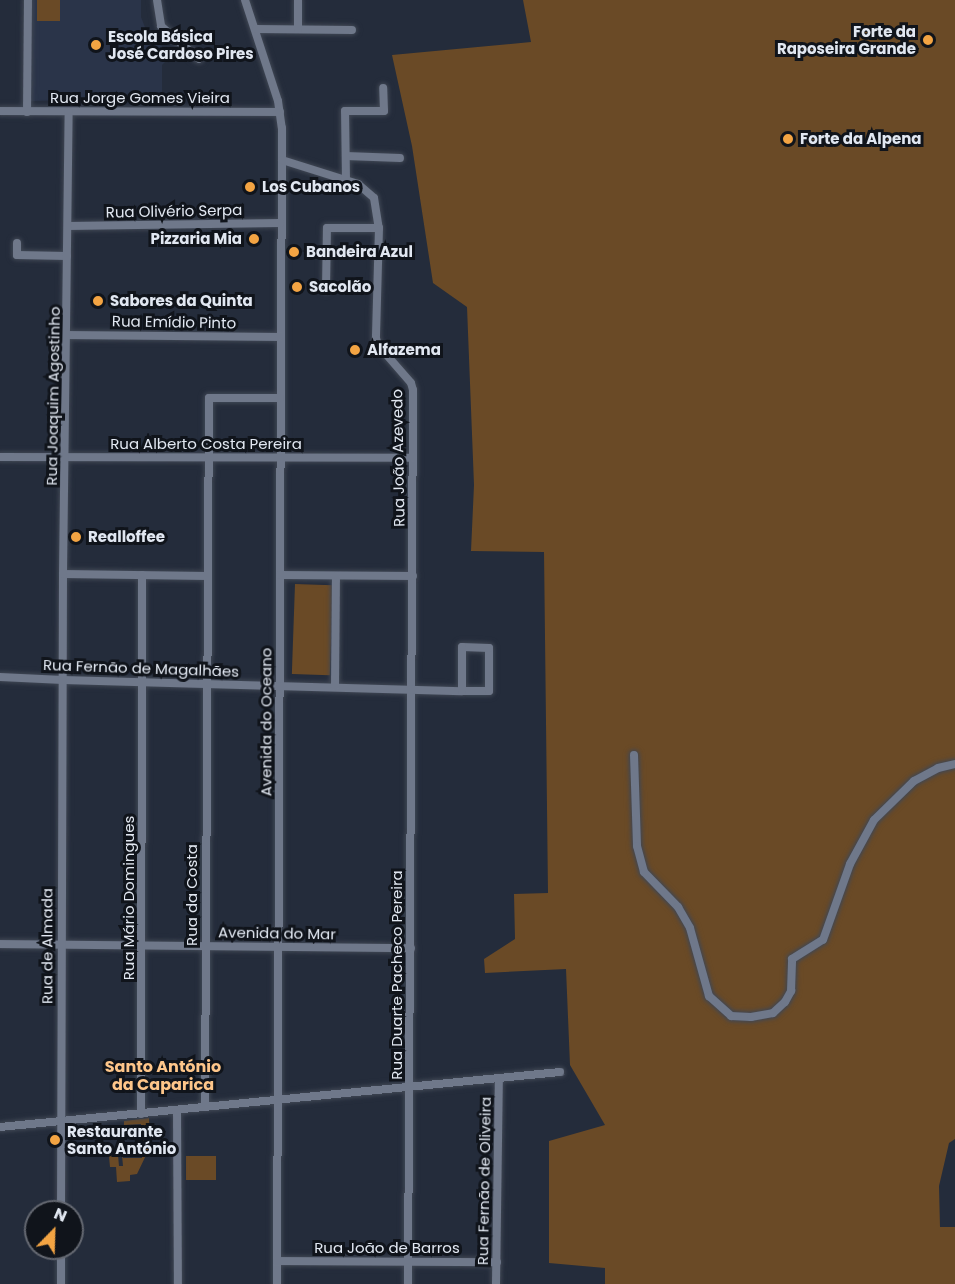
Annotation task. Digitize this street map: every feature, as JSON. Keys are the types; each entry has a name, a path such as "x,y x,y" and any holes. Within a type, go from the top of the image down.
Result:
{"street":[{"path":"27,112 28,0"},
{"path":"157,0 161,26 199,59"},
{"name":"Avenida do Oceano","path":"245,0 256,29 280,112 282,160 279,337 277,1284"},
{"path":"297,30 298,0"},
{"path":"256,29 352,30"},
{"path":"346,180 345,111 384,111 383,88"},
{"name":"Rua Jorge Gomes Vieira","path":"0,111 280,112"},
{"name":"Rua Joaquim Agostinho","path":"63,680 69,112"},
{"path":"346,156 400,158"},
{"name":"Rua João Azevedo","path":"282,160 346,180 368,190 374,198 379,228 376,338 383,353 411,383 412,690"},
{"name":"Rua Olivério Serpa","path":"68,225 280,223"},
{"path":"326,290 327,228 379,228"},
{"path":"17,243 17,255 67,256"},
{"name":"Rua Emídio Pinto","path":"68,334 279,337"},
{"name":"Rua da Costa","path":"205,1107 205,684 209,398 280,398"},
{"name":"Rua Alberto Costa Pereira","path":"0,457 411,458"},
{"path":"63,574 207,576"},
{"name":"Rua Mário Domingues","path":"141,1114 142,575"},
{"path":"280,575 413,576"},
{"path":"335,687 336,576"},
{"name":"Rua Fernão de Magalhães","path":"0,677 412,690 462,691 489,691 489,648 462,647 462,691"},
{"name":"Rua de Almada","path":"61,1200 60,945 63,680"},
{"name":"Rua Duarte Pacheco Pereira","path":"408,1284 412,690"},
{"path":"634,755 637,846 644,872 678,908 690,928 710,996 731,1016 751,1017 773,1013 785,1002 791,991 792,959 823,940 850,864 874,820 914,782 938,768 955,764"},
{"name":"Avenida do Mar","path":"0,944 411,948"},
{"path":"0,1127 560,1072"},
{"name":"Rua Fernão de Oliveira","path":"496,1284 499,1078"},
{"path":"177,1110 178,1284"},
{"path":"61,1260 62,1284"},
{"name":"Rua João de Barros","path":"277,1261 496,1262"}],"shaded area":[{"name":"Escola Básica José Cardoso Pires","path":"32,0 141,0 141,17 148,35 172,55 162,65 162,95 96,94 96,99 31,101"},
{"path":"37,0 60,0 60,21 37,21"},
{"path":"523,0 955,0 955,1139 949,1143 939,1186 940,1227 955,1227 955,1284 605,1284 605,1268 549,1263 549,1141 605,1125 570,1065 566,969 485,973 484,959 515,939 514,894 548,893 544,552 471,551 474,485 467,307 433,283 412,146 392,55 531,42"},
{"path":"295,584 333,585 330,675 292,674"},
{"path":"149,1118 150,1143 168,1142 166,1148 149,1149 137,1174 130,1175 130,1181 117,1182 116,1167 110,1167 109,1156 118,1155 119,1166 123,1166 119,1122 123,1158 142,1158 141,1124 124,1125 124,1121"},
{"path":"186,1156 216,1156 216,1180 186,1180"}],"place":[{"name":"Forte da Raposeira Grande","path":"928,40"},
{"name":"Escola Básica José Cardoso Pires","path":"96,45"},
{"name":"Forte da Alpena","path":"788,139"},
{"name":"Los Cubanos","path":"250,187"},
{"name":"Pizzaria Mia","path":"254,239"},
{"name":"Bandeira Azul","path":"294,252"},
{"name":"Sacolão","path":"297,287"},
{"name":"Sabores da Quinta","path":"98,301"},
{"name":"Alfazema","path":"355,350"},
{"name":"Realloffee","path":"76,537"},
{"name":"Restaurante Santo António","path":"55,1140"}],"district":[{"name":"Santo António da Caparica","path":"163,1076"}]}
